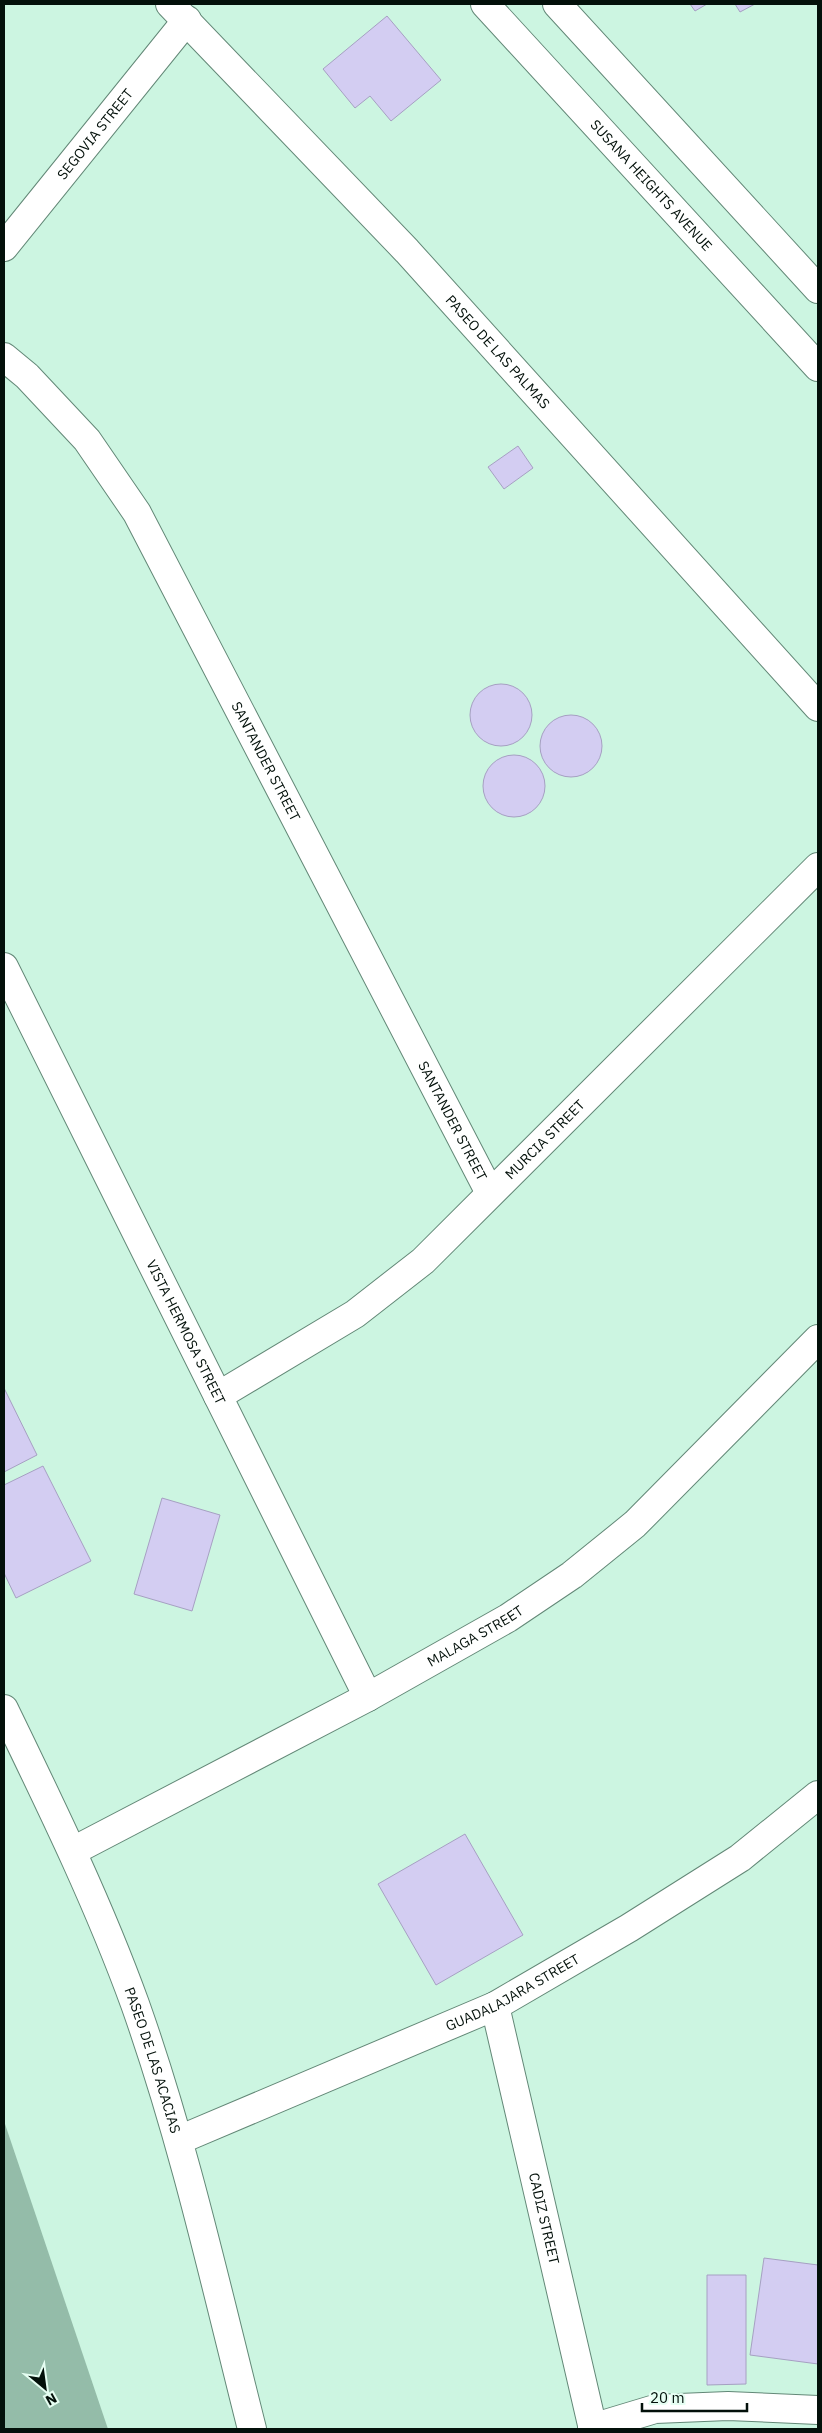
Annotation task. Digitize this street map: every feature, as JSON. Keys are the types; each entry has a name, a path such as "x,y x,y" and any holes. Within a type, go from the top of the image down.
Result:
{"street":[{"name":"SUSANA HEIGHTS AVENUE","path":"485,4 818,366"},
{"path":"557,4 818,289"},
{"name":"SEGOVIA STREET","path":"4,247 178,12"},
{"name":"PASEO DE LAS PALMAS","path":"178,12 407,251 818,707"},
{"name":"SANTANDER STREET","path":"4,357 27,376 87,440 137,513 490,1193"},
{"name":"MURCIA STREET","path":"218,1396 355,1314 423,1261 818,867"},
{"name":"VISTA HERMOSA STREET","path":"4,967 368,1697"},
{"name":"MALAGA STREET","path":"72,1851 368,1697 508,1618 572,1575 635,1524 818,1339"},
{"name":"PASEO DE LAS ACACIAS","path":"4,1709 72,1851 134,2003 179,2140 252,2429"},
{"name":"GUADALAJARA STREET","path":"179,2140 495,2006 629,1928 740,1858 818,1795"},
{"name":"CADIZ STREET","path":"495,2006 593,2429"},
{"path":"593,2429 655,2409 728,2406 818,2410"}],"green space":[{"path":"4,2121 108,2429 4,2429"}],"building":[{"path":"690,4 707,4 695,11"},
{"path":"735,4 755,4 740,12"},
{"path":"387,16 441,80 391,121 370,96 355,108 323,69"},
{"path":"518,446 533,468 504,489 488,467"},
{"path":"495,684 507,684 523,693 530,703 532,715 530,727 523,737 507,746 495,746 484,741 475,732 470,721 470,709 475,698 484,689"},
{"path":"565,715 577,715 593,724 600,734 602,746 600,758 593,768 577,777 565,777 554,772 545,763 540,752 540,740 545,729 554,720"},
{"path":"508,755 520,755 536,764 543,774 545,786 543,798 536,808 520,817 508,817 497,812 488,803 483,792 483,780 488,769 497,760"},
{"path":"4,1388 37,1455 4,1472"},
{"path":"43,1466 91,1561 16,1598 4,1573 4,1485"},
{"path":"162,1498 220,1515 192,1611 134,1594"},
{"path":"465,1834 523,1935 436,1985 378,1884"},
{"path":"764,2258 818,2265 818,2364 750,2355"},
{"path":"707,2275 746,2275 746,2384 707,2385"}]}
